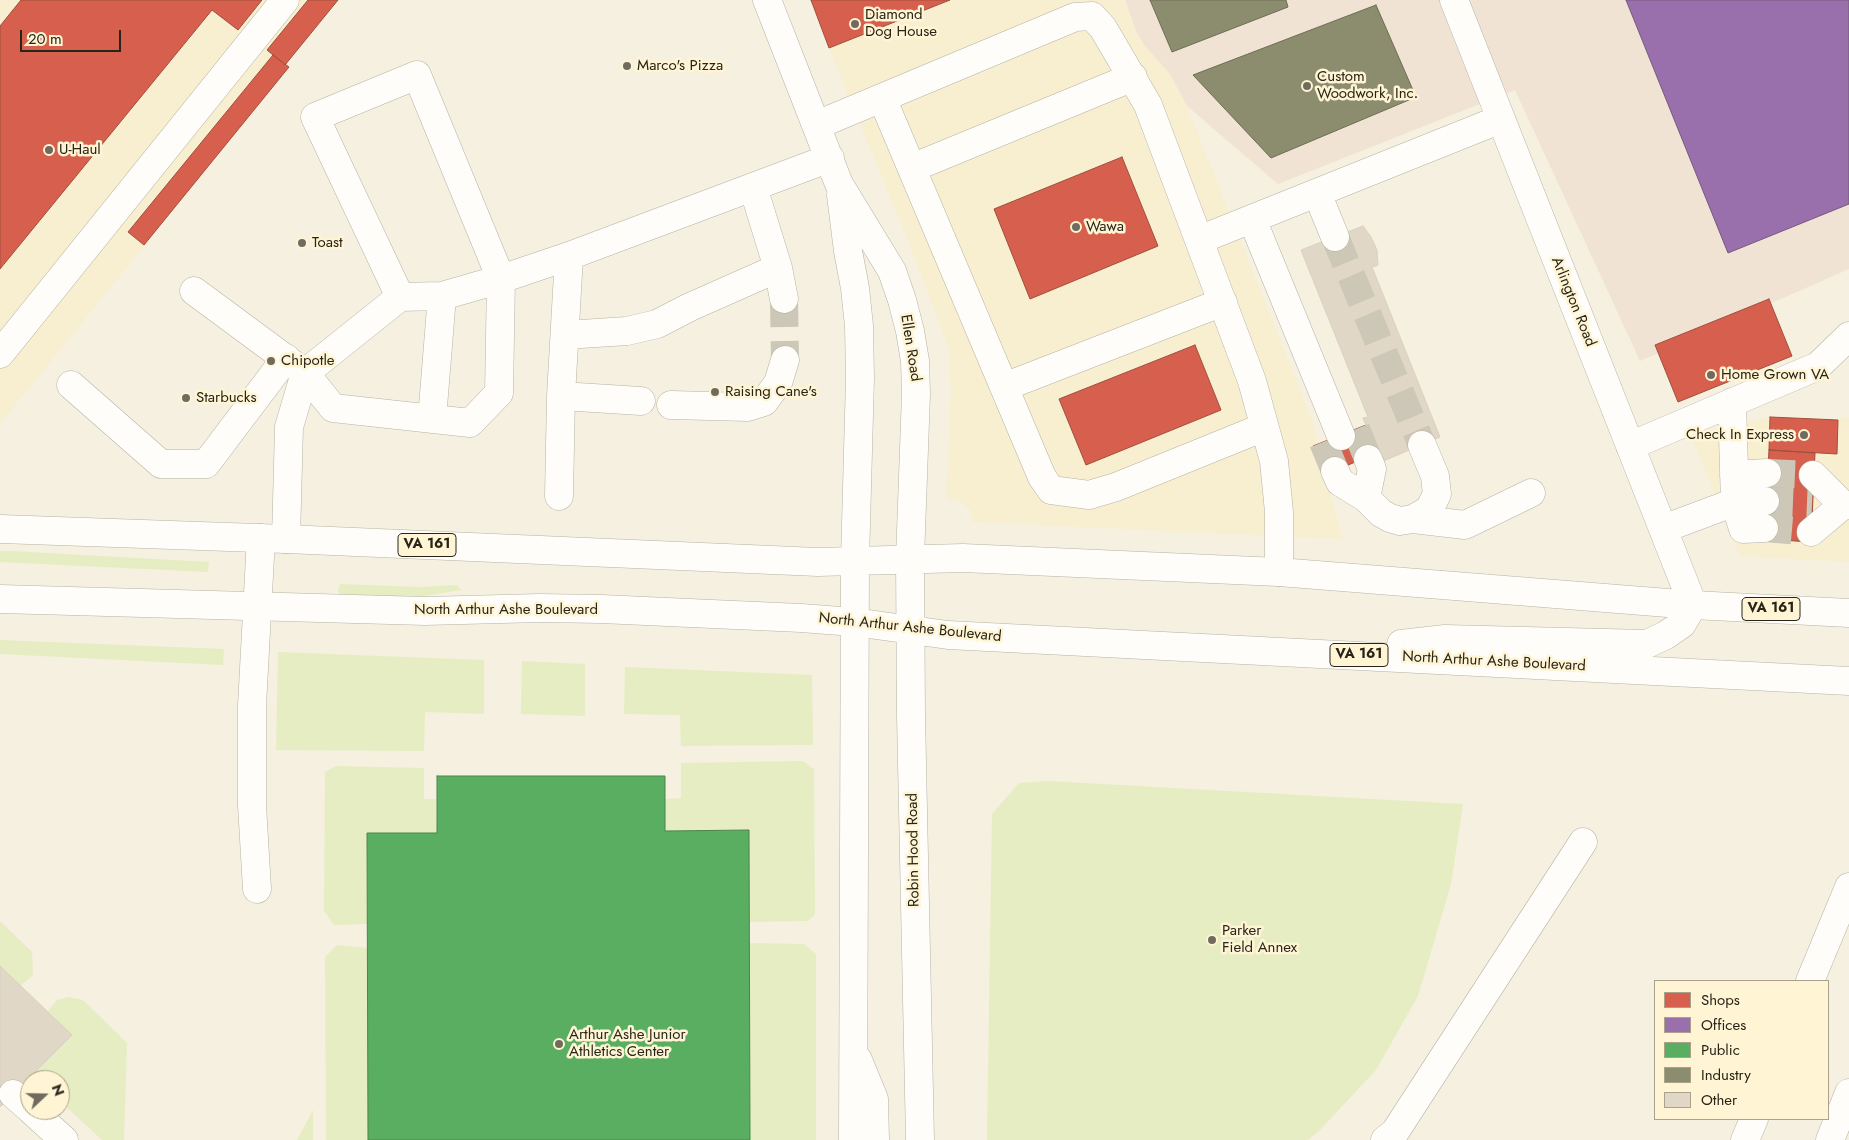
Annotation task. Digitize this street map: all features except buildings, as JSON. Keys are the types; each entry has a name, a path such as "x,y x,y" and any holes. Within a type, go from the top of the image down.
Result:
{"main road":[{"path":"0,354 285,0"},
{"name":"Ellen Road","path":"767,0 840,184 892,271 910,331 915,361 916,394 910,559"},
{"name":"Arlington Road","path":"1454,0 1693,605"},
{"path":"817,125 1075,17 1092,16 1103,28 1148,104 1252,381 1275,470 1279,512 1279,572"},
{"path":"194,291 295,366 334,408 470,423 499,393 502,278 417,75 315,117 400,298"},
{"path":"912,168 1133,77"},
{"path":"882,98 1042,477 1051,490 1089,496 1116,487 1264,427"},
{"path":"1199,240 1501,119"},
{"path":"71,385 162,464 206,464 295,366 400,298 442,296 502,278 569,256 830,158"},
{"name":"Ellen Road","path":"840,184 848,251 856,288 859,326 860,378 855,562"},
{"path":"754,187 778,268 784,299"},
{"path":"1317,193 1335,237"},
{"path":"1252,219 1340,436"},
{"path":"559,496 564,335 569,256"},
{"path":"564,335 627,331 657,324 690,307 778,268"},
{"path":"432,419 442,296"},
{"path":"1004,387 1223,302"},
{"path":"1630,446 1818,366 1849,336"},
{"path":"671,405 748,407 764,402 778,383 785,360"},
{"path":"257,889 252,805 252,706 257,607 273,538 289,427 295,366"},
{"path":"562,396 641,401"},
{"path":"1732,402 1735,502 1743,529 1764,528"},
{"path":"1413,519 1429,510 1437,494 1435,476 1422,445"},
{"path":"1352,465 1372,469 1366,498 1381,512 1390,518 1400,521 1413,519 1465,525 1532,493"},
{"path":"1734,474 1767,473"},
{"path":"1814,475 1846,505"},
{"path":"1663,530 1735,502 1765,501"},
{"path":"1812,503 1846,505"},
{"path":"1811,532 1846,505"},
{"name":"VA 161","path":"0,529 273,538 808,562 963,558 1279,572 1693,605 1849,613"},
{"name":"Robin Hood Road","path":"910,559 911,715 920,1140"},
{"path":"853,1140 855,562"},
{"name":"North Arthur Ashe Boulevard","path":"0,599 425,611 540,608 601,609 800,618 854,622 952,635 1849,681"},
{"path":"1322,653 1445,639 1647,644 1666,635 1682,624 1693,605"},
{"path":"1385,1140 1395,1132 1583,842"},
{"path":"1810,980 1849,886"},
{"path":"852,1044 874,1100 875,1140"},
{"path":"1830,1140 1849,1093"},
{"path":"42,1120 64,1140"},
{"path":"1745,1140 1754,1120"}],"shaded area":[{"path":"0,0 338,0 286,65 289,67 0,424"},
{"path":"950,0 1125,0 1136,31 1170,74 1187,106 1312,420 1342,539 972,522 971,511 960,501 946,499 951,393 949,354 946,340 906,236 829,48"},
{"path":"1125,0 1849,0 1849,269 1640,361 1515,90 1278,184 1187,106 1170,74 1145,46 1136,31"},
{"path":"1770,417 1838,420 1839,417 1849,418 1849,562 1740,556 1691,435"}],"green space":[{"path":"0,551 209,562 208,572 0,562"},
{"path":"340,584 419,587 457,585 461,590 411,598 340,595 338,591"},
{"path":"0,640 224,649 223,665 0,654"},
{"path":"278,652 484,660 484,714 425,712 424,751 276,750"},
{"path":"522,661 585,664 585,716 521,714"},
{"path":"625,667 812,675 813,745 681,746 680,715 624,714"},
{"path":"803,761 814,769 815,914 808,921 749,922 749,830 665,831 665,799 681,798 681,763"},
{"path":"336,766 424,768 424,799 436,799 437,833 367,833 367,924 334,925 324,911 325,772"},
{"name":"Parker Field Annex","path":"1049,781 1463,804 1451,884 1418,996 1376,1070 1318,1132 1308,1140 987,1140 992,814 1019,783"},
{"path":"0,921 32,952 33,975 20,986 0,966"},
{"path":"749,943 804,944 816,954 816,1140 750,1140"},
{"path":"337,945 367,948 368,1140 326,1140 325,957"},
{"path":"69,997 83,1000 127,1043 124,1140 102,1140 70,1110 70,1070 36,1070 72,1035 48,1011 57,1000"},
{"path":"313,1110 313,1140 297,1140"}],"tunnel":[{"path":"1335,237 1422,445"},
{"path":"784,299 785,360"},
{"path":"1356,429 1368,459"},
{"path":"1323,442 1335,471"},
{"path":"1767,473 1813,475"},
{"path":"1765,501 1812,503"},
{"path":"1764,528 1811,532"}],"place":[{"name":"Diamond Dog House","path":"855,24"},
{"name":"Marco's Pizza","path":"627,66"},
{"name":"Custom Woodwork, Inc.","path":"1307,86"},
{"name":"U-Haul","path":"49,150"},
{"name":"Wawa","path":"1076,227"},
{"name":"Toast","path":"302,243"},
{"name":"Chipotle","path":"271,361"},
{"name":"Home Grown VA","path":"1711,375"},
{"name":"Raising Cane's","path":"715,392"},
{"name":"Starbucks","path":"186,398"},
{"name":"Check In Express","path":"1804,435"},
{"name":"Parker Field Annex","path":"1212,940"},
{"name":"Arthur Ashe Junior Athletics Center","path":"559,1044"}]}
